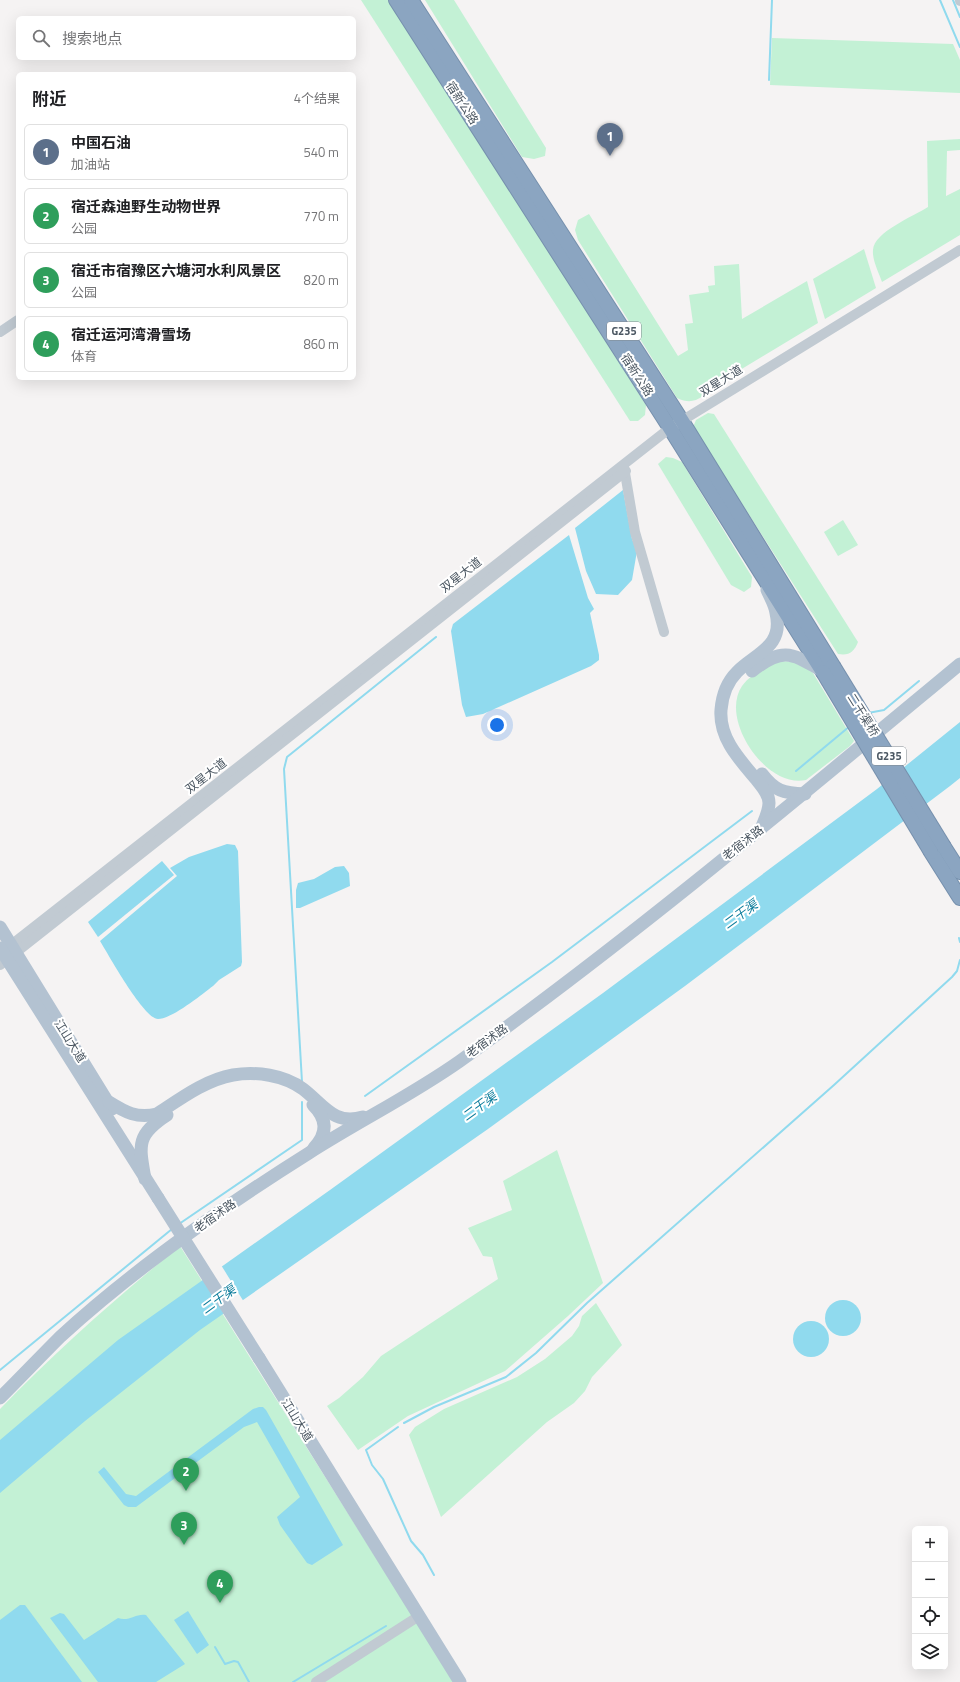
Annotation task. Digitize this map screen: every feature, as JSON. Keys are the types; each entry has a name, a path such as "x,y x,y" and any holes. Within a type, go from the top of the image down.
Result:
{"highway":[{"name":"宿新公路","path":"396,0 678,427 760,574 826,669"},
{"name":"宿新公路","path":"411,0 678,427 826,669"},
{"name":"二干渠桥","path":"826,669 960,872"},
{"name":"二干渠桥","path":"826,669 931,852 960,898"}],"main road":[{"path":"760,574 776,613 777,633 772,643 763,653 737,672 729,682 722,700 720,721 726,737 738,758 766,792 769,802 761,830"},
{"path":"805,794 780,791 769,783 737,744 730,727 728,710 734,691 743,678 759,666 775,657 789,655 796,656 826,669"},
{"name":"老宿沭路","path":"0,1398 61,1337 122,1284 202,1225 308,1153 384,1110 458,1062 585,969 761,830 960,664"},
{"name":"江山大道","path":"0,927 5,954 132,1160 158,1198 259,1358 460,1682"},
{"name":"江山大道","path":"5,954 109,1102 132,1160"},
{"path":"109,1102 127,1113 139,1117 148,1116 157,1114 205,1084 232,1075 253,1073 289,1082 303,1089 335,1116 345,1120 353,1120 384,1110"},
{"path":"145,1179 140,1152 140,1143 144,1134 158,1120 210,1088 237,1081 254,1080 287,1086 300,1094 320,1112 337,1122 354,1126"},
{"path":"308,1153 322,1139 324,1122 320,1112"}],"street":[{"name":"双星大道","path":"5,954 678,427 960,250"},
{"path":"0,332 16,321"},
{"path":"624,468 635,532 664,632"},
{"path":"316,1682 418,1616"}],"green space":[{"path":"361,0 389,0 646,405 645,415 638,421 630,421"},
{"path":"425,0 454,0 546,148 545,156 534,159 522,157"},
{"path":"772,38 953,44 960,60 960,93 770,85"},
{"path":"960,139 960,150 947,151 946,196 960,189 960,235 882,282 874,258 873,250 875,243 887,231 928,207 927,141"},
{"path":"589,214 678,356 688,350 685,324 693,323 689,295 709,292 708,286 715,285 714,266 739,264 742,319 807,281 818,323 702,393 703,396 700,398 694,401 684,401 677,398 578,240 575,230 578,220"},
{"path":"864,249 876,288 825,319 813,279"},
{"path":"708,413 714,414 858,642 855,648 848,654 838,654 693,427 696,420"},
{"path":"666,457 682,462 752,577 751,587 744,592 731,585 658,464"},
{"path":"843,520 858,545 838,556 824,532"},
{"path":"779,661 800,662 813,673 854,741 850,746 806,780 791,780 776,774 763,763 751,749 742,733 737,716 737,700 742,686 754,674"},
{"path":"557,1150 603,1283 505,1371 408,1416 358,1450 327,1406 339,1398 363,1377 381,1356 498,1279 492,1257 483,1256 468,1228 512,1210 503,1181"},
{"path":"180,1246 454,1682 0,1682 0,1409 88,1324"},
{"path":"596,1303 622,1345 592,1377 585,1391 574,1403 547,1422 441,1517 409,1435 415,1427 444,1409 517,1377 545,1359 572,1336 579,1326 582,1316"}],"water":[{"path":"623,490 632,539 637,551 632,580 618,595 596,594 586,571 575,528"},
{"path":"569,535 588,598 594,609 590,613 599,660 591,666 483,714 466,717 462,705 451,631 453,624"},
{"name":"二干渠","path":"960,722 960,778 685,986 488,1129 200,1330 85,1421 0,1493 0,1440 118,1340 330,1190 603,993 877,789"},
{"path":"227,844 235,845 238,851 241,966 219,980 186,1006 171,1015 158,1019 144,1009 100,941 177,876 170,868 189,857"},
{"path":"162,861 174,875 98,937 88,922"},
{"path":"344,866 349,873 350,886 300,908 296,908 296,890 298,883 314,879 335,867"},
{"path":"847,1300 856,1305 860,1311 860,1325 856,1331 847,1336 839,1336 830,1331 826,1325 825,1314 830,1305 836,1301"},
{"path":"815,1321 824,1326 828,1332 828,1346 824,1352 815,1357 807,1357 798,1352 794,1346 793,1335 798,1326 804,1322"},
{"path":"263,1407 266,1410 343,1545 312,1565 307,1563 280,1525 277,1517 300,1497 257,1422 244,1427 136,1507 128,1507 124,1505 98,1472 104,1467 126,1494 136,1496 253,1409"},
{"path":"20,1605 25,1605 82,1682 0,1682 0,1620"},
{"path":"188,1611 209,1645 197,1654 174,1620"},
{"path":"60,1613 64,1614 84,1640 118,1618 126,1619 139,1615 146,1615 185,1664 156,1682 98,1682 50,1618"}],"pier":[{"path":"221,1265 244,1302 227,1314 204,1277"}],"waterway":[{"path":"769,80 772,0"},
{"path":"940,0 960,47"},
{"path":"953,0 960,17"},
{"path":"302,1082 284,769 287,757 436,637"},
{"path":"868,713 884,710 919,681"},
{"path":"796,771 850,726"},
{"path":"365,1096 552,962 752,811"},
{"path":"959,938 960,942"},
{"path":"404,1423 434,1407 506,1377 536,1353 587,1303 834,1085 952,977 957,971 960,960"},
{"path":"179,1224 302,1140 302,1102"},
{"path":"0,1370 172,1229"},
{"path":"398,1427 366,1450 372,1465 383,1479 411,1541 423,1555 434,1575"},
{"path":"293,1682 386,1626"},
{"path":"215,1647 225,1664 234,1661 238,1662 249,1682"}],"place":[{"name":"中国石油","path":"610,156"},
{"name":"宿迁森迪野生动物世界","path":"186,1491"},
{"name":"宿迁市宿豫区六塘河水利风景区","path":"184,1545"},
{"name":"宿迁运河湾滑雪场","path":"220,1603"}]}
